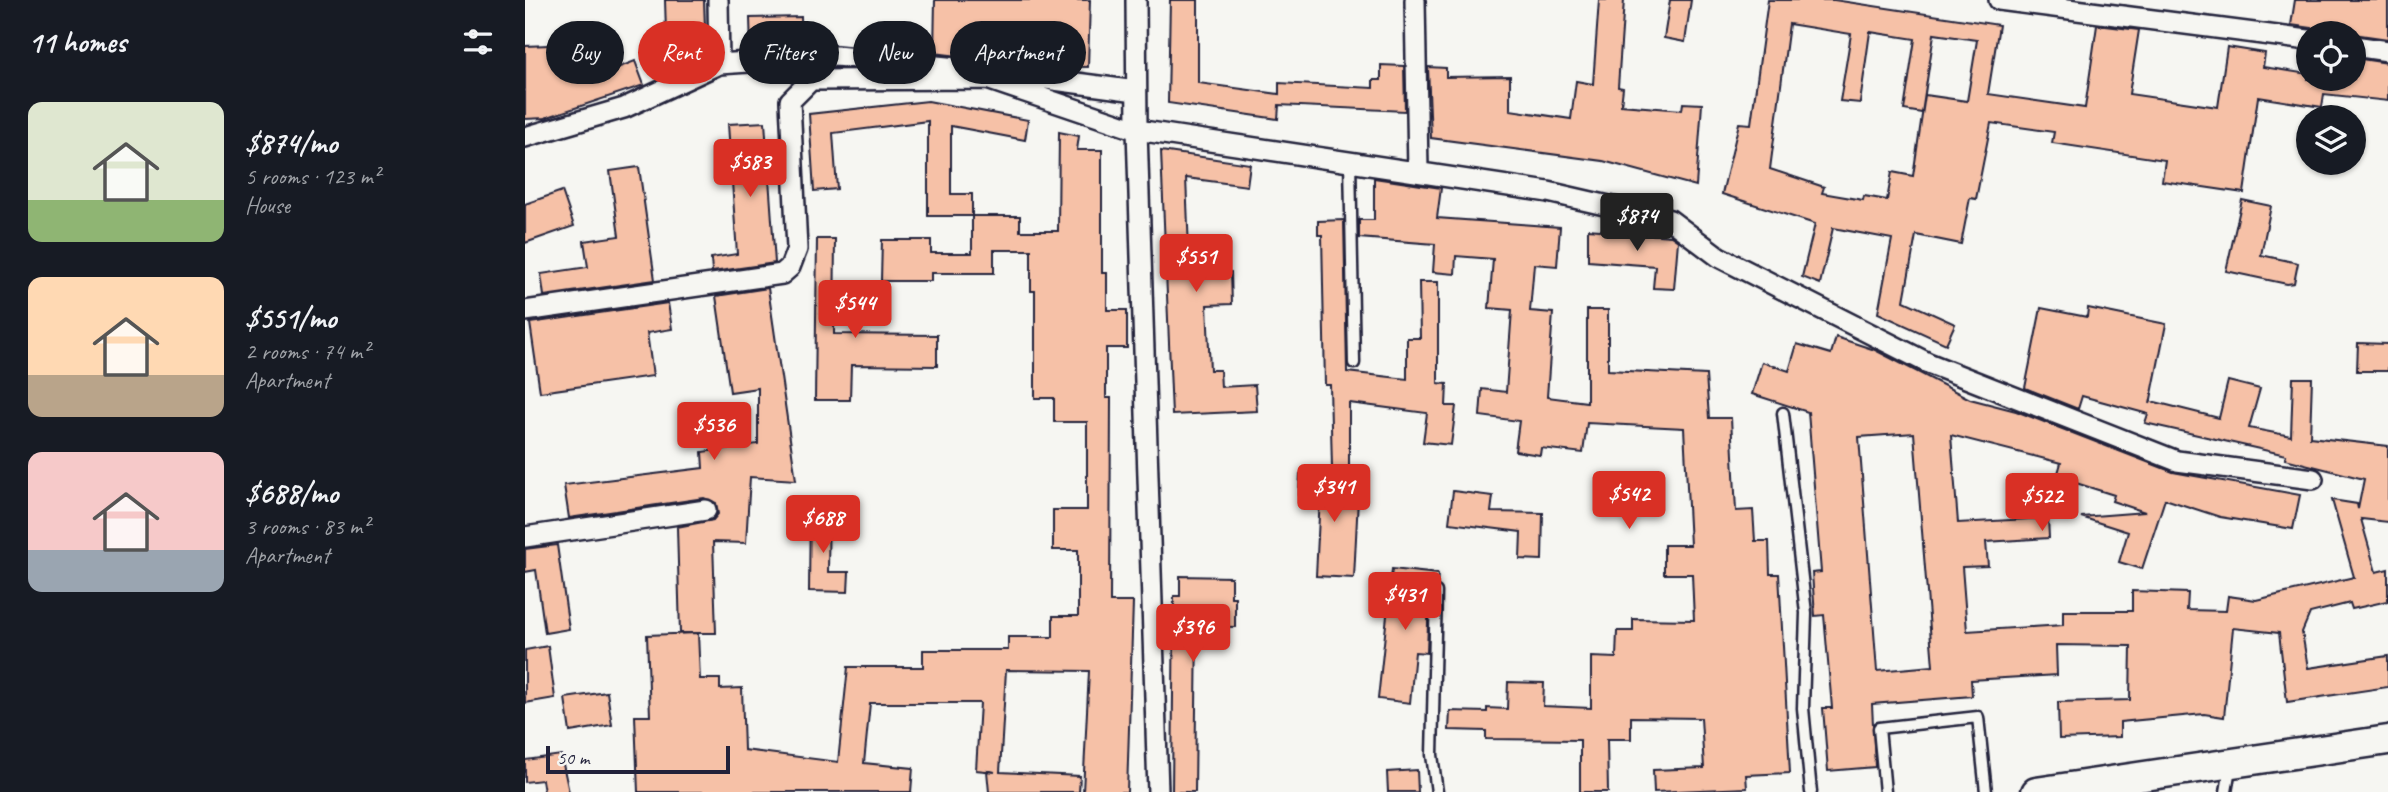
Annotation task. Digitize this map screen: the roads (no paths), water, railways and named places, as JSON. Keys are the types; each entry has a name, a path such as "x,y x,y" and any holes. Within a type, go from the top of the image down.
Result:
{"main road":[{"path":"2036,792 2072,790 2388,740"}],"street":[{"path":"718,0 718,21"},
{"path":"1136,0 1137,130 1158,792"},
{"path":"1415,0 1418,171"},
{"path":"1999,0 2296,38"},
{"path":"2366,48 2388,51"},
{"path":"725,64 836,56 987,71 1136,91"},
{"path":"525,311 782,274 790,267 797,249 790,101 811,80 987,79 1137,130 1350,160 1548,192 1670,220 1719,257 1928,363 2177,461 2313,480"},
{"path":"525,137 624,107 675,84"},
{"path":"525,537 706,510"}],"lane":[{"path":"1350,160 1354,363"},
{"path":"1783,413 1806,613 1803,708 1811,792"},
{"path":"1436,592 1432,755 1437,792"},
{"path":"1885,792 1879,727 1978,716 1986,792"},
{"path":"2226,792 2231,764"}]}
